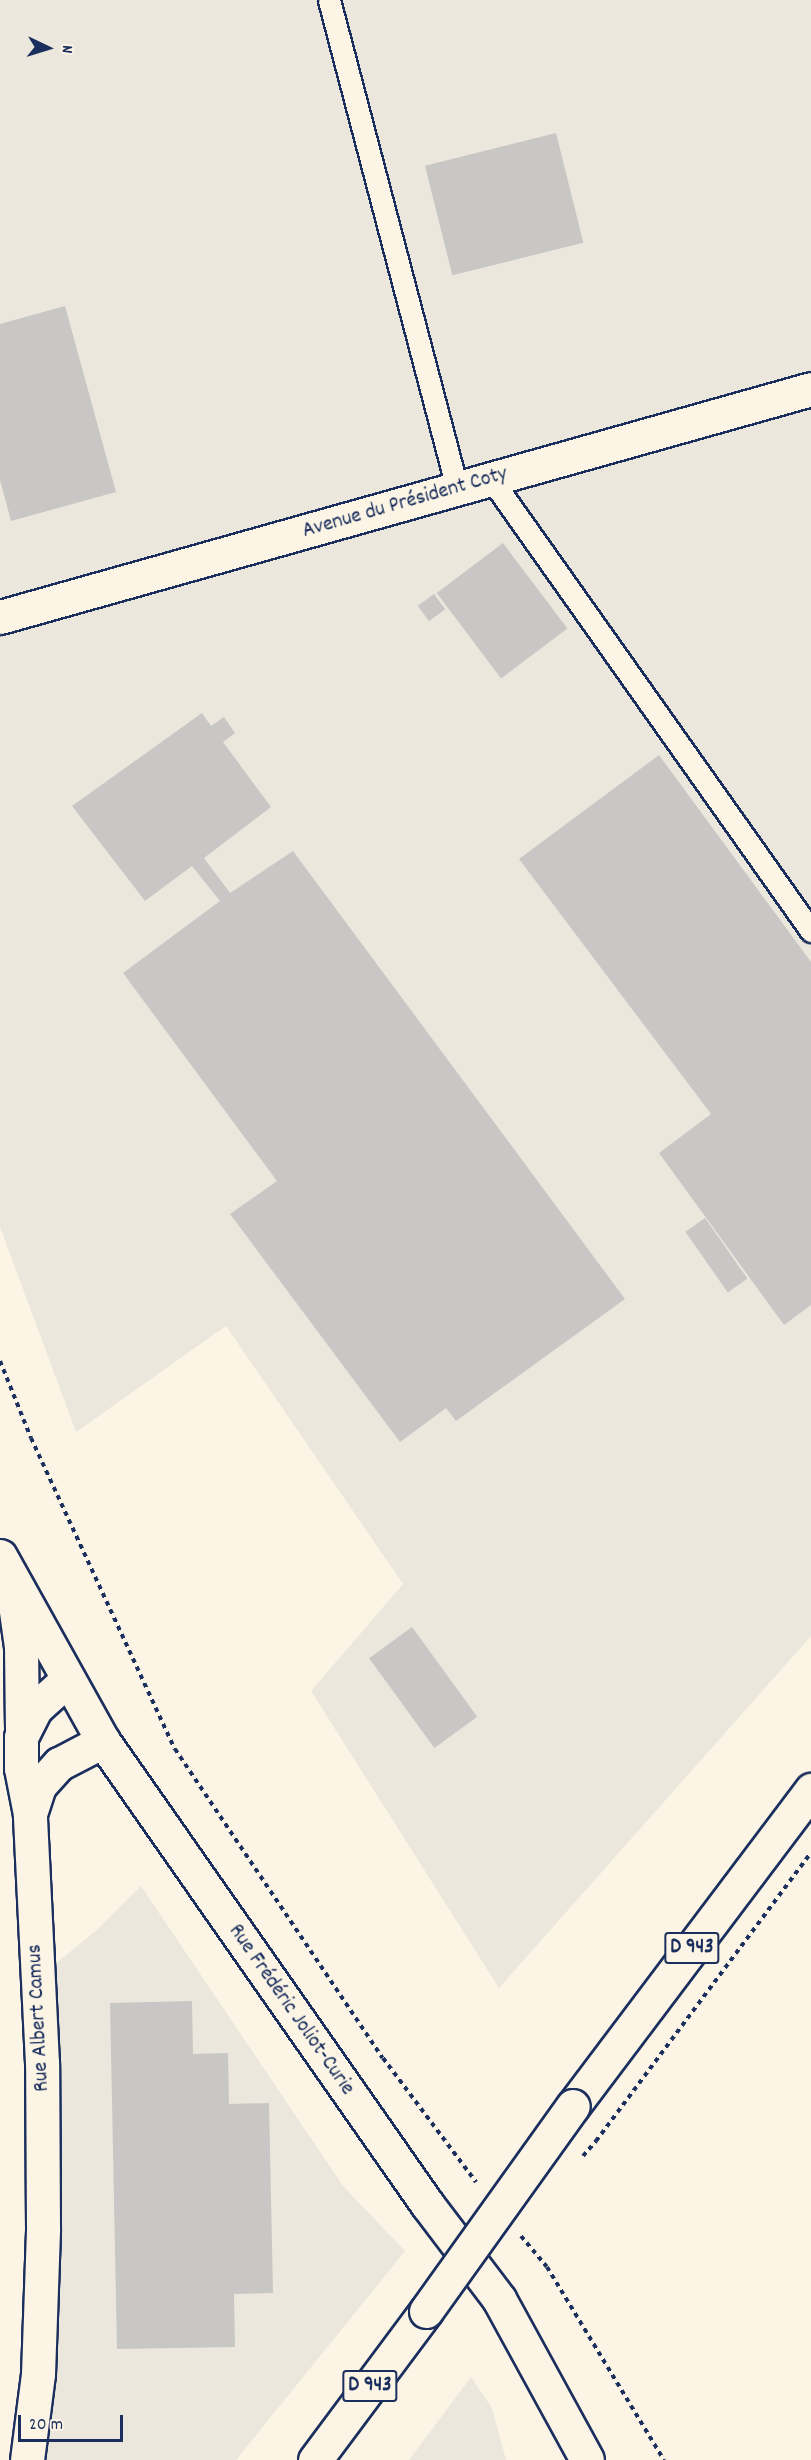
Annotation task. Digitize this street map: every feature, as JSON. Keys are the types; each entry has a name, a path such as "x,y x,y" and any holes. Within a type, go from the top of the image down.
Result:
{"street":[{"name":"Avenue du Président Coty","path":"0,617 811,389"},
{"name":"Rue Frédéric Joliot-Curie","path":"6,1568 103,1741 427,2204 499,2299 587,2460"},
{"path":"6,1568 21,1647 21,1737"},
{"name":"Rue Albert Camus","path":"27,2460 38,2374 44,2128 30,1814 21,1768 21,1737 36,1708 67,1680"},
{"path":"30,1814 39,1786 59,1764 103,1741"},
{"name":"D 943","path":"315,2460 426,2311 573,2106 811,1790"}],"lane":[{"path":"329,0 457,488"},
{"path":"491,479 811,931"}],"path":[{"path":"0,1361 31,1438 175,1749 383,2058 464,2168"},
{"path":"596,2141 811,1853"},
{"path":"547,2267 664,2460"}],"shaded area":[{"path":"0,0 811,0 811,1636 499,1988 311,1691 403,1584 226,1326 76,1432 0,1227"},
{"path":"141,1886 343,2186 405,2251 236,2460 40,2460 38,1978 98,1929"},
{"path":"471,2377 492,2408 506,2460 409,2460"}],"building":[{"path":"556,133 583,243 452,275 425,166"},
{"path":"65,306 116,492 11,521 0,480 0,324"},
{"path":"503,543 567,628 501,678 437,593"},
{"path":"434,594 445,609 429,621 418,606"},
{"path":"202,713 211,726 224,717 235,733 223,742 271,807 204,858 230,893 293,851 625,1299 456,1421 446,1408 400,1442 230,1214 277,1181 123,973 220,901 192,866 145,901 72,806"},
{"path":"659,755 811,962 811,1305 784,1325 659,1153 711,1114 519,859"},
{"path":"705,1218 747,1279 728,1292 685,1232"},
{"path":"412,1627 477,1717 434,1748 369,1658"},
{"path":"192,2001 193,2054 228,2053 229,2104 269,2103 273,2293 234,2294 235,2347 117,2349 110,2003"}]}
